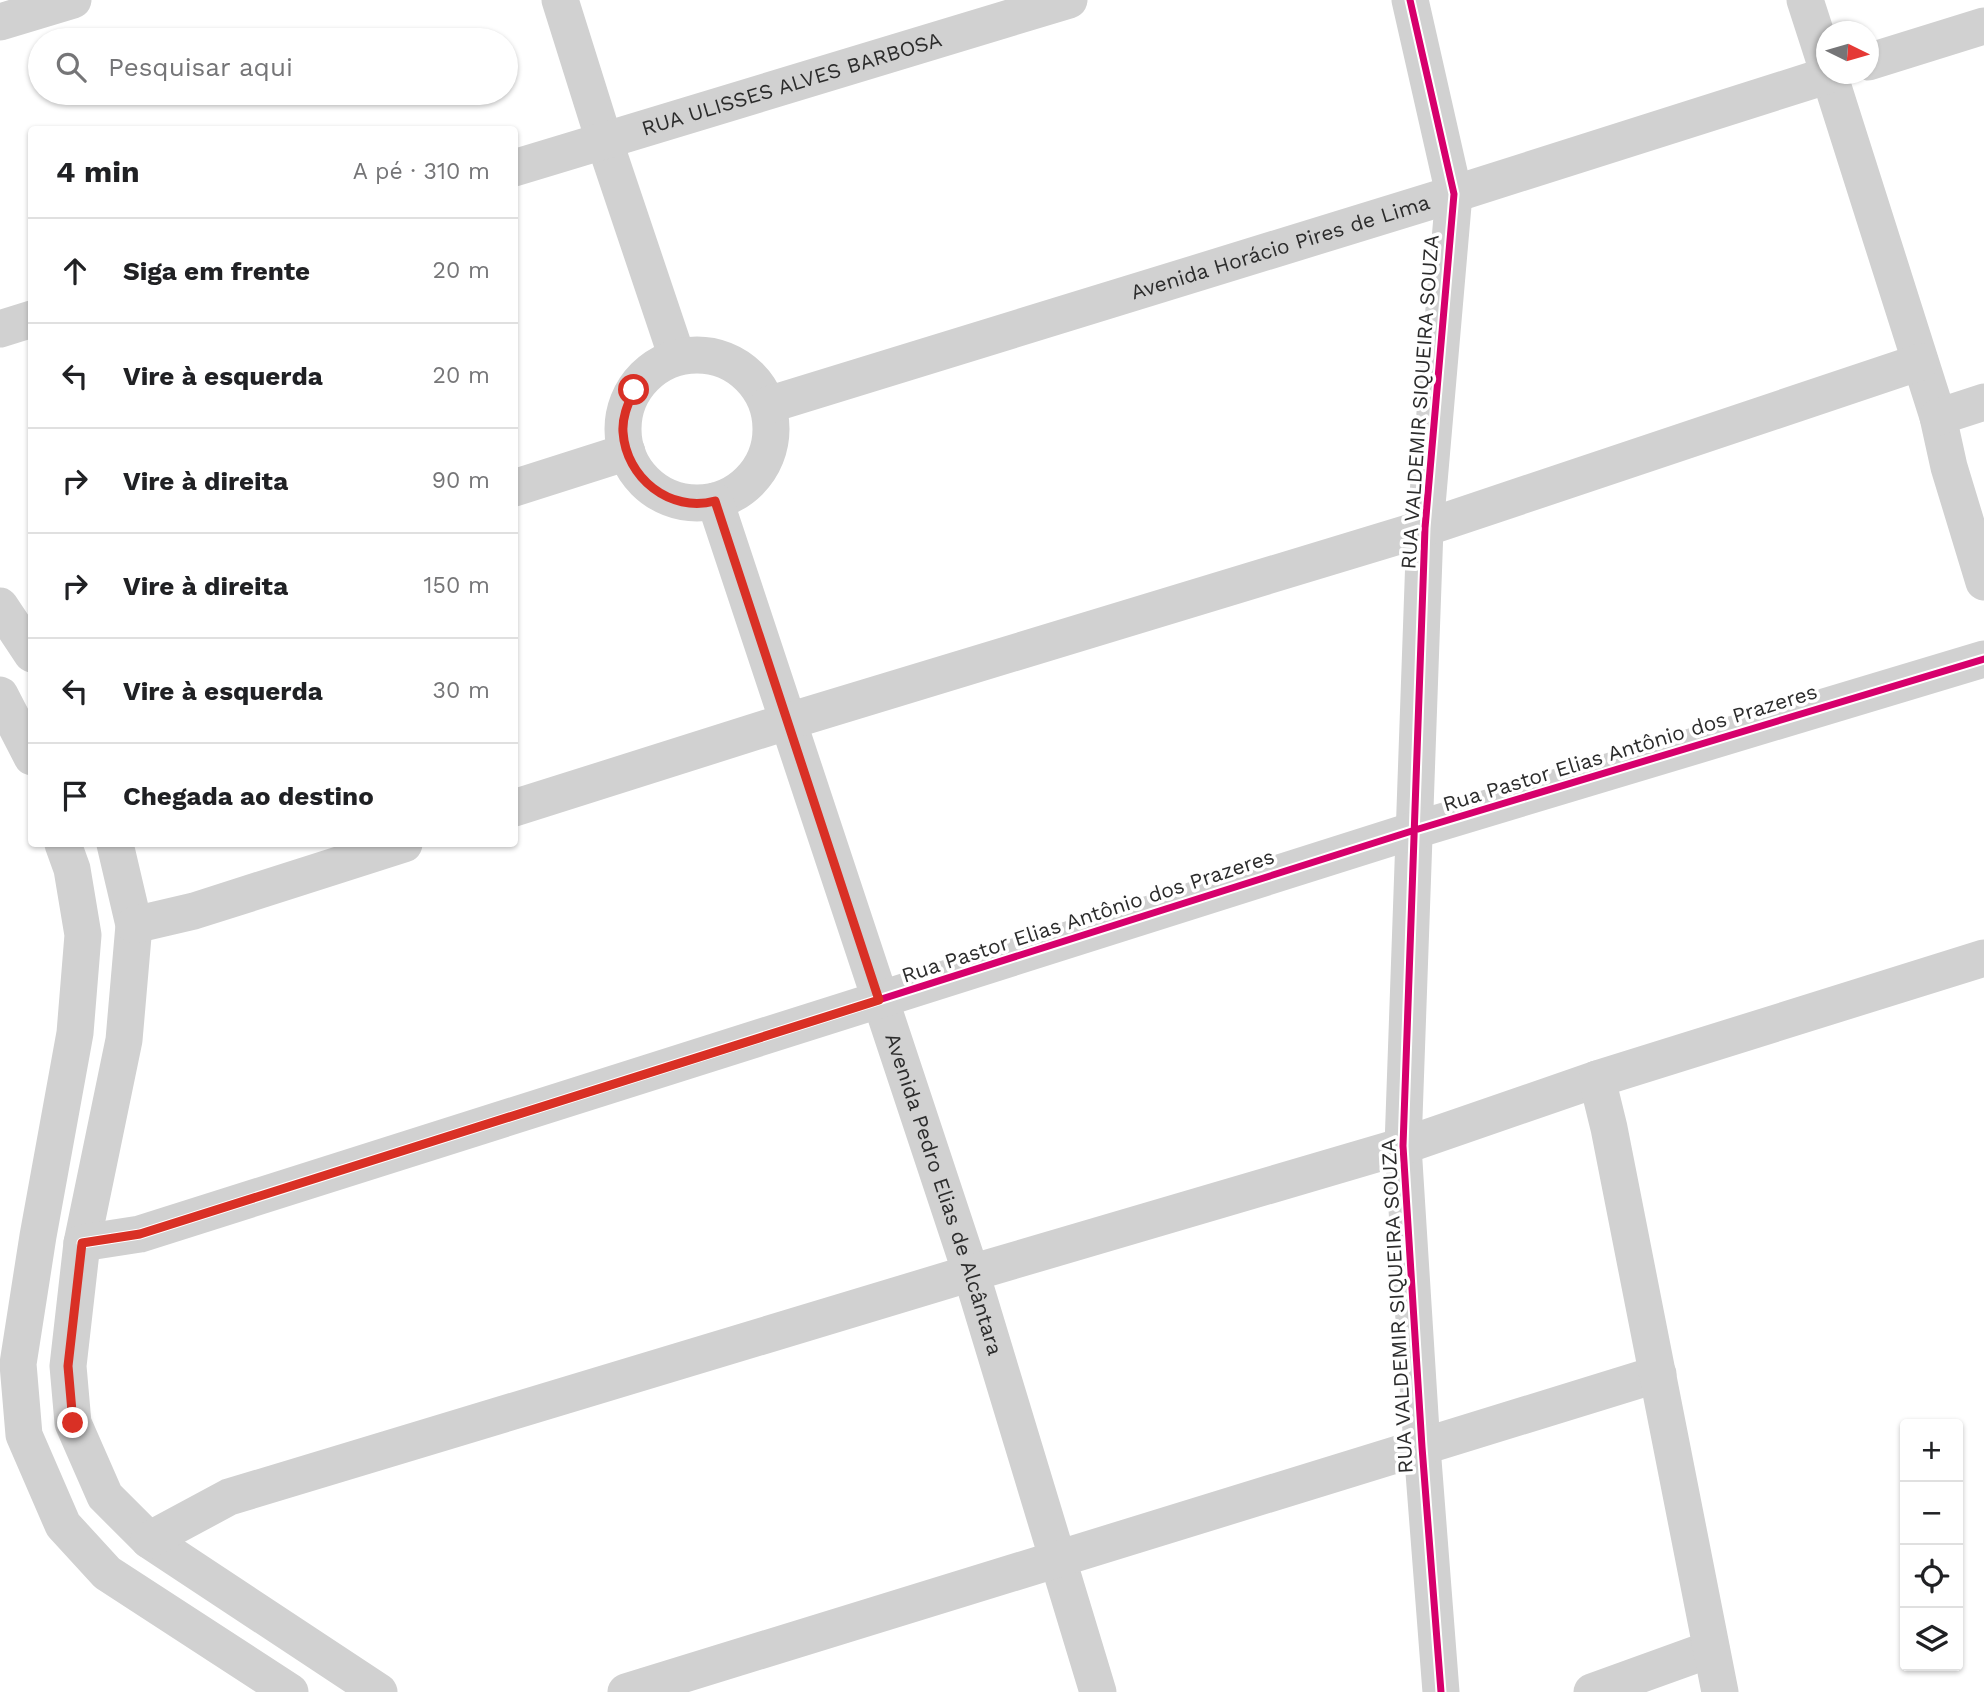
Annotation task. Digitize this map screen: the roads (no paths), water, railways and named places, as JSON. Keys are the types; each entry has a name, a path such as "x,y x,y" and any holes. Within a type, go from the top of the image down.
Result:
{"street":[{"path":"0,22 73,0"},
{"path":"560,0 677,357"},
{"name":"RUA ULISSES ALVES BARBOSA","path":"518,167 1069,0"},
{"name":"RUA VALDEMIR SIQUEIRA SOUZA","path":"1410,0 1454,194 1425,528 1403,1146 1441,1692"},
{"path":"1805,0 1816,34"},
{"path":"1879,59 1984,26"},
{"name":"Avenida Horácio Pires de Lima","path":"768,405 1454,194 1816,78"},
{"path":"1833,84 1938,417 1949,467 1984,582"},
{"path":"0,329 28,320"},
{"path":"705,355 726,360 744,371 758,386 768,405 771,426 769,447 761,467 747,484 730,496 715,501 689,503 669,498 650,487 636,471 627,452 623,432 626,410 634,390 647,374 677,357 705,355"},
{"path":"518,807 789,720 1425,528 1920,362"},
{"path":"1938,417 1984,402"},
{"path":"518,487 627,452"},
{"name":"Avenida Pedro Elias de Alcântara","path":"715,501 971,1273 1098,1692"},
{"name":"Rua Pastor Elias Antônio dos Prazeres","path":"82,1243 140,1234 1415,830 1984,659"},
{"path":"0,695 28,749"},
{"path":"64,847 72,869 83,935 75,1033 18,1364 24,1436 63,1525 107,1573 290,1692"},
{"path":"116,847 134,925 124,1040 82,1243 68,1366 73,1423 105,1496 149,1540 379,1692"},
{"path":"134,925 194,911 395,847"},
{"path":"149,1540 229,1497 1403,1146 1597,1079 1984,958"},
{"path":"1597,1079 1609,1128 1720,1692"},
{"path":"626,1692 1658,1374"},
{"path":"1592,1692 1711,1649"}]}
